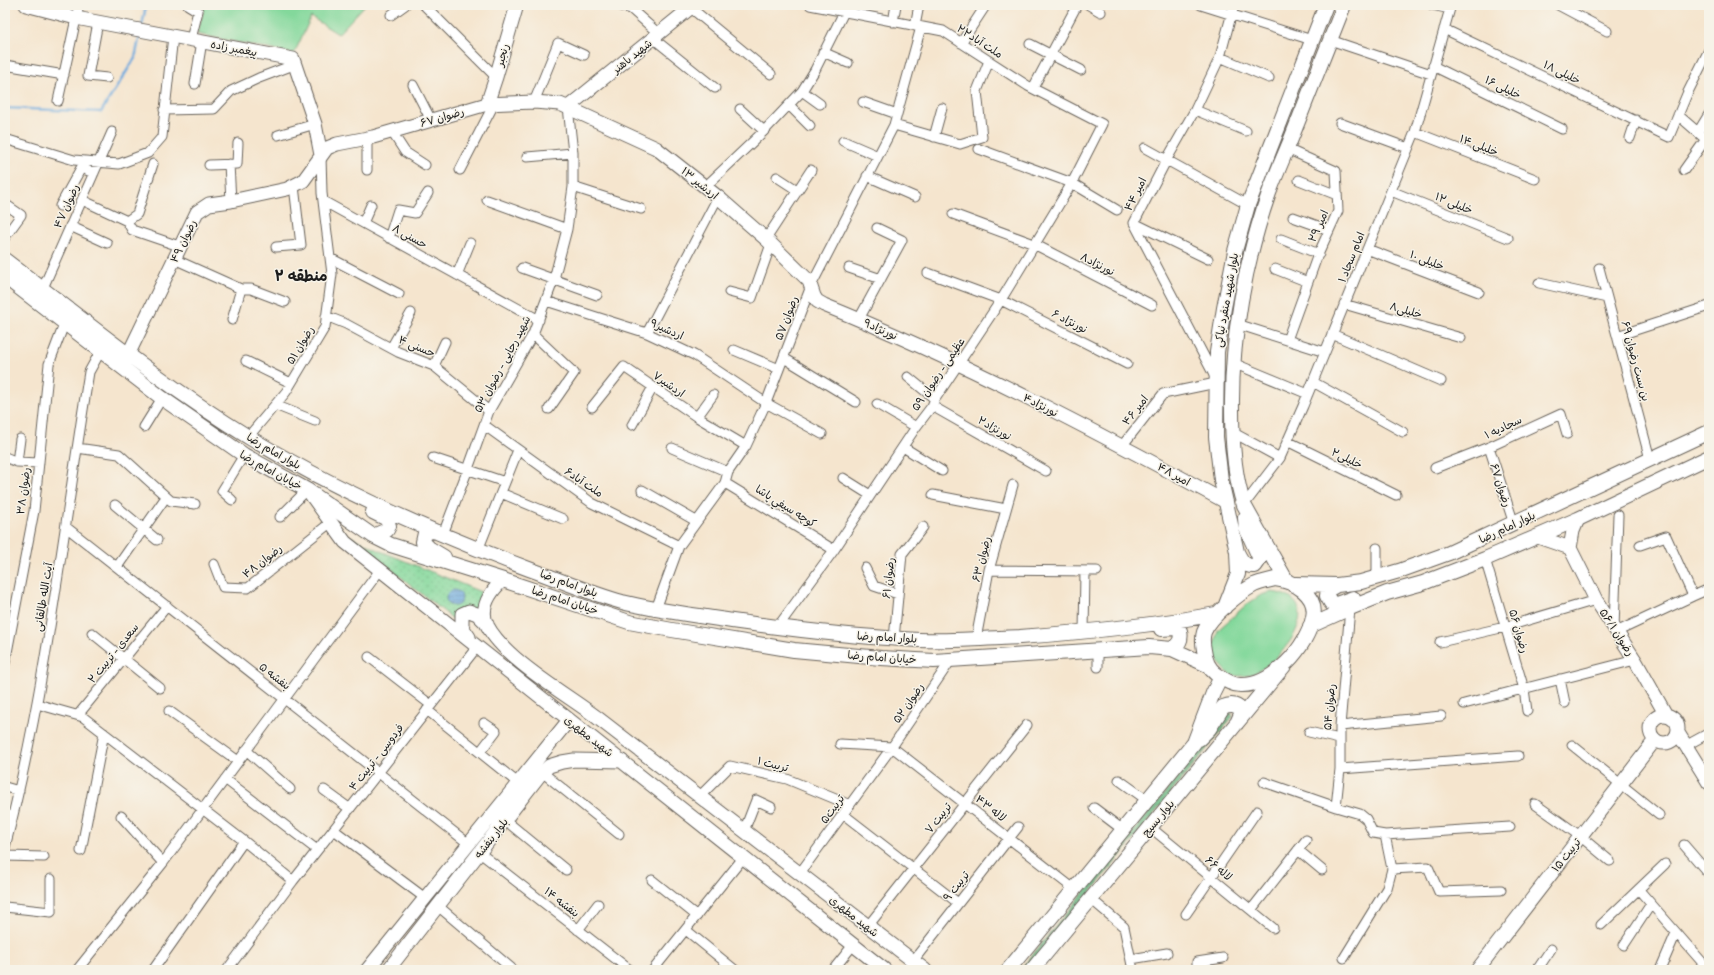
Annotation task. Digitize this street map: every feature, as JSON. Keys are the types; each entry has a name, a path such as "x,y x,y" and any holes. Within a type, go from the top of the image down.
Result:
{"main road":[{"name":"بلوار شهید منفرد نیاکی","path":"1221,610 1238,574 1237,552 1221,480 1216,437 1217,352 1224,308 1235,251 1248,205 1326,5"},
{"name":"بلوار شهید منفرد نیاکی","path":"1290,582 1244,506 1240,494 1232,432 1231,388 1237,324 1257,232 1269,193 1344,5"},
{"name":"بلوار امام رضا","path":"5,260 128,355 196,403 248,437 338,487 478,550 620,601 656,609 777,628 894,639 976,639 1084,632 1178,621 1221,610"},
{"name":"خیابان امام رضا","path":"5,277 65,322 100,352 162,398 244,455 307,490 373,536 391,546 503,580 629,622 794,650 881,658 951,660 1149,647 1172,649 1207,665"},
{"name":"بلوار امام رضا","path":"1290,582 1337,585 1361,582 1399,571 1449,553 1514,524 1709,432"},
{"name":"بلوار امام رضا","path":"1310,626 1388,593 1423,583 1538,537 1709,457"},
{"path":"338,487 350,498 389,522 390,526 387,530 373,536"},
{"path":"1237,552 1243,563 1249,566 1255,566 1260,559 1246,528 1244,506"},
{"path":"440,533 432,531 425,533 423,542 429,548 466,569"},
{"path":"1275,579 1290,582 1306,593 1313,604 1314,616 1302,644 1284,666 1266,679 1253,685 1240,685 1229,682 1213,672 1207,665 1203,645 1204,633 1221,610 1255,585 1275,579"},
{"path":"1337,585 1328,590 1327,596 1331,603 1336,604 1357,597 1388,593"},
{"path":"1084,632 1121,635 1176,628 1180,632 1181,637 1178,644 1172,649"},
{"name":"بلوار بسیج","path":"1032,970 1284,666"},
{"name":"بلوار بسیج","path":"1008,970 1194,743 1213,693 1221,677"},
{"path":"1194,743 1209,730 1223,707 1232,705 1241,710 1237,723"}],"street":[{"name":"پیغمبر زاده","path":"26,5 78,11 98,22 293,59 296,64"},
{"path":"188,5 198,11 195,84"},
{"path":"391,15 405,5"},
{"path":"424,5 496,77"},
{"name":"رنجبر","path":"490,104 516,5"},
{"path":"617,5 632,7 656,36 715,88"},
{"name":"ملت آباد۲۲","path":"810,5 943,31 1033,88 1102,124"},
{"path":"893,22 896,5"},
{"name":"رضوان ۵۷","path":"656,609 679,546 724,483 728,472 746,446 766,403 811,286 894,126 918,26 919,5"},
{"path":"961,43 986,5"},
{"path":"1033,88 1077,5"},
{"path":"1088,5 1101,12"},
{"path":"1201,5 1312,40"},
{"name":"امیر ۴۴","path":"1216,382 1134,223 1167,159 1195,110 1220,57 1230,15 1234,5"},
{"path":"1432,5 1450,7"},
{"path":"1558,5 1607,31"},
{"path":"693,6 771,74"},
{"name":"شهید باهنر","path":"568,106 693,6"},
{"name":"امام سجاد ۱","path":"1244,506 1280,458 1308,394 1415,132 1450,7"},
{"path":"58,101 78,11"},
{"path":"705,187 764,131 802,91 844,12"},
{"path":"98,22 88,76 107,78"},
{"name":"خلیلی ۱۸","path":"1444,28 1670,137 1678,115"},
{"path":"5,140 74,160 119,164 148,153 162,137 173,36"},
{"name":"خلیلی ۱۶","path":"1330,40 1432,70 1562,130"},
{"path":"534,102 558,44 584,55"},
{"path":"1030,44 1081,70"},
{"path":"1684,170 1708,140 1678,115 1709,50"},
{"path":"824,52 848,63"},
{"path":"1220,57 1269,78"},
{"path":"894,126 960,144 982,138 977,91 989,61"},
{"path":"5,64 64,75"},
{"path":"164,110 214,109 231,91 259,78 296,64 315,124 321,155"},
{"path":"413,85 431,120"},
{"path":"802,91 820,104"},
{"name":"رضوان ۶۷","path":"321,155 327,148 336,144 392,132 490,104 534,102 555,103 568,106"},
{"path":"863,102 897,114"},
{"path":"460,170 490,104"},
{"path":"789,105 810,126"},
{"name":"شهید رجایی - رضوان ۵۳","path":"440,533 468,469 489,411 533,334 554,279 567,228 573,187 573,153 568,106"},
{"name":"اردشیر ۱۳","path":"568,106 650,144 718,197 768,241 809,281 811,286"},
{"path":"934,137 942,108"},
{"path":"740,110 764,131"},
{"path":"1195,110 1246,131"},
{"path":"1698,132 1709,114"},
{"path":"1630,138 1636,120"},
{"path":"1340,123 1408,148"},
{"path":"278,135 315,124"},
{"name":"عظیمی - رضوان ۵۹","path":"777,628 834,550 960,364 1072,183 1102,124"},
{"name":"رضوان ۴۷","path":"43,288 112,132"},
{"path":"392,132 405,152 425,165"},
{"name":"خلیلی ۱۴","path":"1415,132 1535,179"},
{"path":"367,138 367,170"},
{"path":"843,141 878,156"},
{"path":"210,165 237,164 238,143"},
{"path":"1145,148 1248,205"},
{"path":"979,149 1072,183 1117,210"},
{"name":"امیر ۲۹","path":"1287,149 1336,171 1338,211 1319,254 1287,340"},
{"path":"527,157 573,153"},
{"name":"رضوان ۴۹","path":"128,355 179,246 197,212 209,204 231,201 287,189 294,186 303,181 321,155"},
{"name":"رضوان ۵۱","path":"248,437 291,383 325,327 332,274 323,201 321,155"},
{"path":"127,221 137,214 153,164"},
{"path":"229,164 231,201"},
{"path":"60,206 81,168 94,173"},
{"path":"729,292 752,298 768,241 797,190 811,170"},
{"path":"867,176 915,197"},
{"path":"777,177 797,190"},
{"path":"1299,180 1337,195"},
{"path":"276,247 301,245 294,186"},
{"path":"573,187 641,209"},
{"name":"خلیلی ۱۲","path":"1391,191 1508,238"},
{"path":"389,238 398,210 415,213 428,193"},
{"path":"647,333 718,197"},
{"path":"82,200 127,221 132,230 179,246"},
{"path":"487,200 567,228"},
{"name":"حسنی ۸","path":"323,201 539,320"},
{"path":"5,204 21,215 5,237"},
{"path":"363,223 371,205"},
{"name":"نورنژاد۸","path":"953,214 1034,244 1152,305"},
{"path":"1294,217 1329,230"},
{"path":"1134,223 1208,259"},
{"path":"70,226 107,243"},
{"path":"859,319 902,240 877,228"},
{"path":"1280,239 1319,254"},
{"path":"457,275 470,244"},
{"name":"خلیلی ۱۰","path":"1367,249 1479,292"},
{"path":"330,258 399,294"},
{"path":"174,259 241,289 251,289 285,302"},
{"path":"522,268 597,295"},
{"path":"849,268 881,279"},
{"name":"بن بست رضوان ۶۹","path":"1599,268 1650,459"},
{"path":"1275,269 1308,282"},
{"name":"نورنژاد ۶","path":"928,273 1001,300 1127,364"},
{"path":"1539,283 1607,298"},
{"name":"نورنژاد۹","path":"811,286 817,301 960,364"},
{"path":"232,320 241,289"},
{"name":"اردشیر۹","path":"546,301 647,333 694,355 766,403 822,434"},
{"name":"خلیلی۸","path":"1344,304 1461,338"},
{"path":"1617,336 1709,306"},
{"path":"391,348 410,313"},
{"name":"حسنی ۴","path":"326,316 346,324 391,348 434,366 489,411"},
{"name":"رضوان ۳۸","path":"5,663 7,641 34,511 49,364 65,322"},
{"path":"1237,324 1325,352"},
{"path":"533,334 574,373 549,409"},
{"path":"1332,334 1440,381"},
{"path":"434,366 445,342"},
{"path":"734,350 779,369"},
{"name":"آیت الله طالقانی","path":"5,847 19,791 37,704 66,527 89,372 100,352"},
{"path":"784,358 856,402"},
{"path":"246,361 291,383"},
{"path":"1234,363 1308,394"},
{"name":"نورنژاد۴","path":"960,364 1122,446"},
{"name":"اردشیر۷","path":"592,407 624,367 697,417 746,446"},
{"name":"نورنژاد۲","path":"908,377 933,403 1046,471"},
{"name":"امیر ۴۶","path":"1122,446 1163,394 1216,382"},
{"path":"1312,382 1403,432"},
{"path":"632,425 653,387"},
{"path":"697,417 713,395"},
{"path":"144,427 162,398"},
{"path":"877,404 916,427"},
{"path":"275,405 316,421"},
{"name":"سجادیه ۱","path":"1434,468 1489,447 1561,414 1566,434"},
{"name":"ملت آباد۶","path":"484,425 592,503 679,546"},
{"path":"1232,432 1280,458"},
{"path":"17,462 20,439"},
{"name":"خلیلی۲","path":"1287,441 1396,495"},
{"name":"امیر ۴۸","path":"1122,446 1226,502"},
{"name":"رضوان ۶۷","path":"1489,447 1514,524"},
{"path":"77,448 119,454 171,502 195,504"},
{"path":"672,448 728,472"},
{"path":"903,448 942,471"},
{"path":"478,550 518,450"},
{"path":"232,500 222,491 244,455"},
{"path":"5,457 17,462 39,463"},
{"path":"433,458 505,482"},
{"path":"843,478 870,495"},
{"name":"كوچه سيفي پاشا","path":"724,483 834,550"},
{"name":"رضوان ۶۳","path":"976,639 989,570 1012,485"},
{"path":"280,517 307,490"},
{"name":"شهید مطهری","path":"307,490 345,542 885,970"},
{"path":"642,490 696,521"},
{"path":"501,493 563,519"},
{"path":"933,495 1006,509"},
{"path":"117,567 166,497"},
{"path":"115,505 157,540"},
{"path":"1618,515 1615,630 1709,589"},
{"path":"1538,537 1570,548 1573,531 1578,519"},
{"name":"رضوان ۴۸","path":"214,564 223,587 248,588 330,523"},
{"name":"بنفشه ۵","path":"66,527 469,844"},
{"name":"رضوان ۶۱","path":"894,639 902,554 923,527"},
{"path":"1640,545 1666,536 1693,596"},
{"path":"1377,548 1377,577"},
{"name":"رضوان ۵۶/۱","path":"1570,548 1596,600 1635,660 1666,715"},
{"name":"رضوان ۵۶","path":"1485,559 1524,689 1526,711"},
{"path":"865,568 874,586 898,594"},
{"path":"77,970 163,863 380,570"},
{"path":"989,570 1097,571"},
{"path":"1084,632 1085,572"},
{"path":"487,624 485,613 487,601 491,591 503,580"},
{"path":"1440,642 1505,627 1596,600"},
{"name":"سعدی - تربیت ۲","path":"78,715 167,606"},
{"name":"رضوان ۵۴","path":"1336,808 1340,769 1339,739 1350,608"},
{"name":"شهید مطهری","path":"475,645 462,627 462,614 470,611 477,614 487,624 496,638 517,659 700,796 925,970"},
{"path":"92,633 160,688"},
{"name":"فردوسی - تربیت ۴","path":"227,970 293,881 429,708 475,645"},
{"path":"1098,651 1098,667"},
{"path":"369,657 518,783"},
{"name":"رضوان ۵۲","path":"884,758 951,660"},
{"path":"1464,704 1635,660"},
{"path":"1560,679 1565,703"},
{"path":"37,704 83,717 244,841 293,881"},
{"path":"169,711 238,761"},
{"path":"1678,733 1674,739 1668,743 1661,743 1654,740 1650,734 1650,726 1653,720 1659,716 1666,715 1673,718 1678,725 1678,733 1709,783"},
{"path":"1340,726 1441,716"},
{"name":"بلوار بنفشه","path":"367,970 569,720"},
{"path":"480,752 496,731 484,723"},
{"name":"تربیت ۷","path":"868,926 1027,725"},
{"path":"1309,732 1339,739"},
{"path":"81,851 104,733"},
{"path":"1686,745 1709,733"},
{"name":"تربیت ۱۵","path":"1476,970 1654,740"},
{"path":"840,744 892,747"},
{"path":"1572,745 1659,815"},
{"name":"لاله ۴۳","path":"892,747 1074,889"},
{"path":"246,750 290,789"},
{"path":"1340,769 1518,756"},
{"name":"تربیت۵","path":"800,873 884,758"},
{"name":"بلوار بنفشه","path":"393,968 438,906 542,772 549,766 574,760 622,762"},
{"path":"640,776 652,760"},
{"name":"تربیت ۱","path":"700,796 730,766 787,779 850,805"},
{"path":"542,772 619,834"},
{"path":"225,779 317,850"},
{"path":"1119,780 1147,800"},
{"path":"1264,782 1336,808 1360,814 1366,819 1373,833 1385,836 1510,827"},
{"path":"5,787 19,791"},
{"path":"324,790 350,809"},
{"path":"744,831 756,800 771,808"},
{"path":"1535,804 1580,836 1610,861"},
{"path":"1094,808 1123,830"},
{"path":"1186,914 1257,811"},
{"path":"843,814 958,903"},
{"path":"121,816 163,863"},
{"path":"505,820 566,870"},
{"name":"تربیت ۹","path":"913,961 1018,827"},
{"name":"لاله ۶۶","path":"1150,827 1272,928"},
{"path":"334,830 425,898"},
{"path":"1344,958 1387,888 1392,868 1385,836"},
{"path":"1251,910 1306,840"},
{"path":"153,970 244,841"},
{"path":"1684,845 1709,874"},
{"path":"1298,850 1322,870"},
{"name":"بنفشه ۱۴","path":"480,852 630,970"},
{"path":"5,856 44,857"},
{"path":"653,970 744,858"},
{"path":"1601,925 1665,864"},
{"path":"1392,868 1428,867 1440,892 1501,890"},
{"path":"5,908 51,912 51,879"},
{"path":"652,880 696,916"},
{"path":"1639,890 1708,970"},
{"path":"1091,899 1124,927 1133,970"},
{"path":"578,930 598,904"},
{"path":"1624,946 1651,904"},
{"path":"438,906 511,968"},
{"path":"686,930 736,970"},
{"path":"1660,970 1676,933"},
{"path":"833,970 853,945"},
{"path":"1537,970 1551,949"},
{"path":"1131,959 1167,953"},
{"path":"1198,970 1197,962 1223,958"}],"green space":[{"path":"199,5 365,5 338,34 311,17 294,54 197,34 204,9"},
{"path":"351,537 383,552 481,592 476,610 460,610 453,619"},
{"path":"1272,592 1289,597 1298,607 1300,619 1295,632 1287,645 1276,658 1264,668 1247,676 1230,675 1218,662 1213,648 1218,630 1246,605 1261,595"},
{"path":"1230,711 1233,717 1028,970 1020,970 1206,742 1224,713"}],"water":[{"path":"454,590 460,592 462,598 460,604 454,606 448,604 446,598 448,592"}],"waterway":[{"path":"142,26 146,5"},
{"path":"5,108 101,112 135,58 140,35"}],"district":[{"name":"منطقه ۲","path":"301,276"}]}
